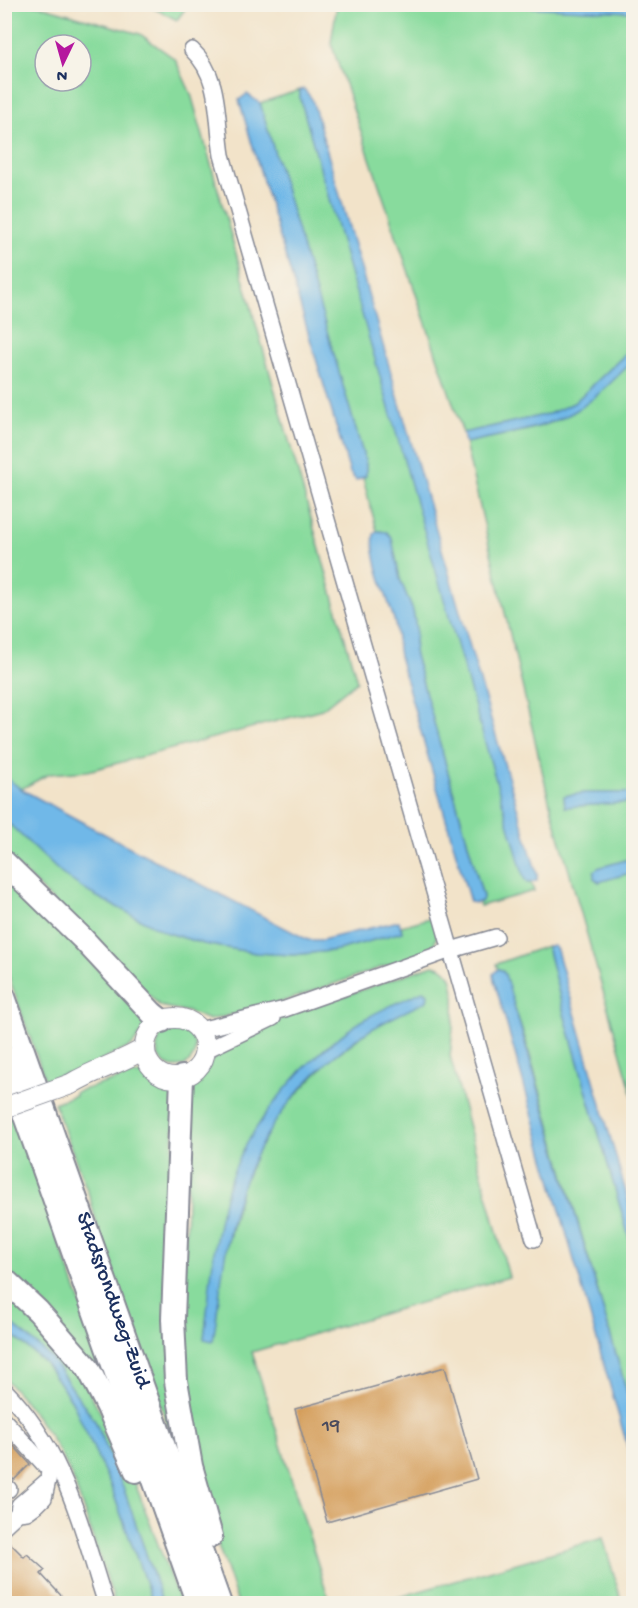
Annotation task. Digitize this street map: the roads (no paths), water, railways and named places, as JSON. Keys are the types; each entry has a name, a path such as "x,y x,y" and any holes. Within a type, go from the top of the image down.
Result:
{"highway":[{"path":"4,862 162,1021"},
{"name":"Stadsrondweg-Zuid","path":"4,997 220,1604"},
{"name":"Stadsrondweg-Zuid","path":"4,1057 196,1604"},
{"path":"182,1077 173,1319 176,1381 191,1466 231,1604"},
{"path":"4,1279 38,1311 88,1368 137,1473 172,1565 196,1604"}],"main road":[{"path":"170,1018 185,1019 199,1030 206,1050 201,1065 196,1070 182,1077 166,1076 152,1067 148,1061 146,1048 148,1036 151,1030 162,1021 170,1018"},
{"path":"4,1108 71,1084 88,1073 126,1059 146,1048"},
{"path":"71,1084 91,1082 152,1067"}],"street":[{"path":"192,50 209,72 214,89 222,154 534,1239"},
{"path":"199,1030 285,1009 451,950 496,937"},
{"path":"206,1050 271,1020 285,1009"},
{"path":"4,1389 30,1418 61,1470 106,1604"},
{"path":"4,1420 49,1470 48,1480 19,1505 18,1513 4,1526"},
{"path":"4,1484 9,1489 4,1493"}],"water":[{"path":"471,4 633,4 632,12 471,5"},
{"path":"304,89 312,99 537,874 537,881 527,883 524,878 300,98 300,90"},
{"path":"247,94 260,103 366,464 366,476 356,480 350,473 239,100"},
{"path":"633,347 633,361 585,405 565,417 538,427 465,443 463,433 549,414 574,403"},
{"path":"377,531 387,532 392,539 400,579 413,611 416,629 414,652 483,897 482,901 476,903 470,902 399,656 395,623 380,578 373,544 374,534"},
{"path":"4,776 21,789 93,828 308,940 322,940 399,921 402,932 338,950 293,955 256,953 204,944 165,932 90,893 62,874 5,820"},
{"path":"585,793 633,793 633,802 565,807 564,796"},
{"path":"633,858 633,872 599,882 594,878 594,871 598,868"},
{"path":"547,946 554,946 557,950 633,1217 633,1251 565,1017"},
{"path":"498,969 505,974 633,1413 633,1466 494,980 493,974"},
{"path":"423,991 428,994 427,1001 369,1031 331,1059 295,1096 265,1138 253,1161 235,1209 225,1258 213,1341 204,1339 212,1264 222,1208 236,1165 264,1116 301,1072 343,1034 365,1019"},
{"path":"5,1319 51,1358 95,1421 123,1487 163,1603 153,1603 110,1484 72,1401 45,1363 5,1328"}]}
